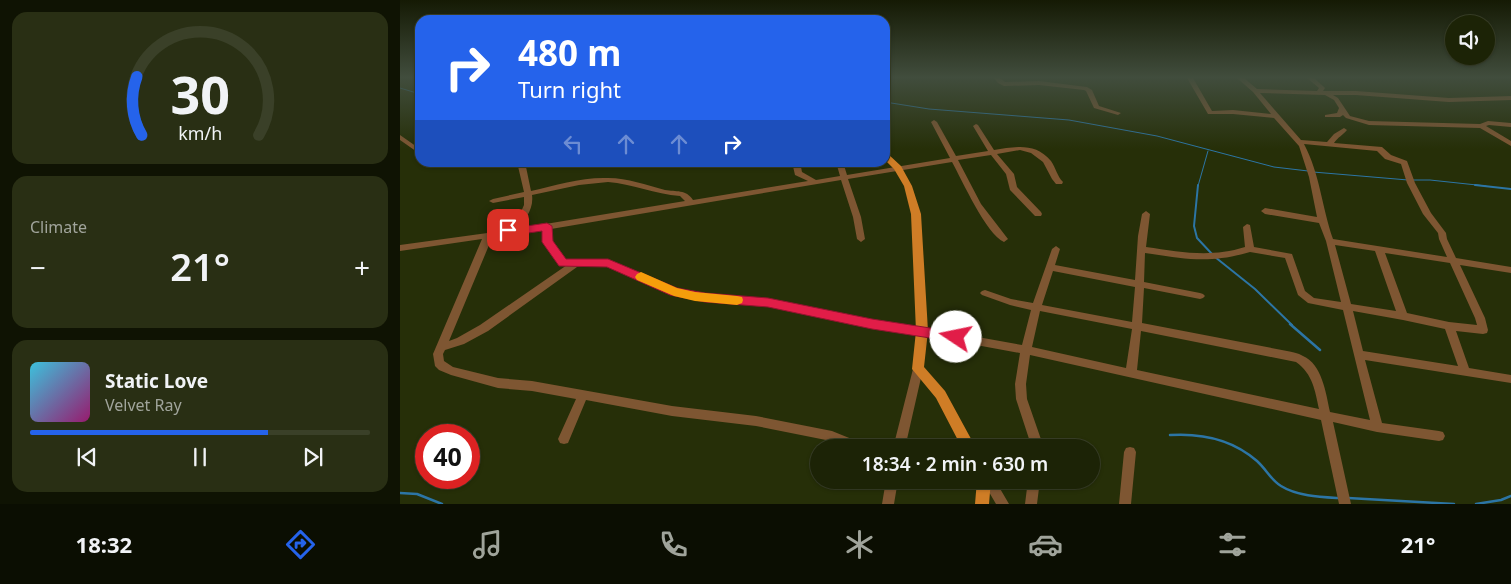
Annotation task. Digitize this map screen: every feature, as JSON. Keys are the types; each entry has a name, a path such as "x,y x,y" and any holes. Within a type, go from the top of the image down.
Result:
{"main road":[{"path":"890,161 898,168 908,186 916,214 922,331 918,369 926,375 934,387 964,439"},
{"path":"982,504 983,489"}],"street":[{"path":"1094,102 1096,107 1118,113"},
{"path":"1203,102 1210,113 1233,112 1275,116"},
{"path":"1264,102 1299,142 1314,178 1322,221 1330,241 1377,426"},
{"path":"1337,102 1343,113"},
{"path":"1342,102 1343,113"},
{"path":"1327,116 1343,113 1361,121 1376,124 1481,126 1494,123 1511,125"},
{"path":"934,122 976,204 1004,239"},
{"path":"976,126 992,152 1010,174 1010,181 1018,196 1038,214"},
{"path":"1481,126 1511,144"},
{"path":"1326,144 1331,143 1336,134 1344,130"},
{"path":"400,137 415,148"},
{"path":"1141,248 1198,258 1229,255 1250,249 1289,256 1301,293 1307,300 1403,316 1449,326 1483,330 1480,318 1443,240 1442,233 1427,214 1411,184 1404,163 1388,157 1379,149 1299,142"},
{"path":"400,248 501,234 1020,148 1032,149 1048,163 1051,174 1059,182"},
{"path":"501,234 516,225 530,203 522,167"},
{"path":"797,167 798,173 813,181"},
{"path":"841,167 857,217 861,239"},
{"path":"493,201 607,180 683,194 687,196 690,203"},
{"path":"1265,212 1322,221"},
{"path":"1131,373 1137,325 1141,248 1146,214"},
{"path":"547,226 548,242 561,261 575,264 608,263 667,289 695,297 768,302 872,324 1025,350 1377,426 1439,436"},
{"path":"1247,227 1250,249"},
{"path":"488,236 440,347 439,363 451,372 498,383 583,395 672,411 756,421 839,439"},
{"path":"1330,241 1509,272"},
{"path":"1036,439 1022,402 1020,389 1025,350 1036,306 1056,249"},
{"path":"1379,249 1403,316"},
{"path":"440,347 460,341 484,328 575,264"},
{"path":"1050,267 1200,296"},
{"path":"985,293 1005,300 1300,359 1312,370 1318,382 1344,504"},
{"path":"1449,326 1465,371"},
{"path":"1359,355 1511,379"},
{"path":"902,439 918,369"},
{"path":"564,439 583,395"},
{"path":"1125,504 1130,452"},
{"path":"888,504 890,489"},
{"path":"994,489 1003,504"},
{"path":"1031,504 1033,489"}],"waterway":[{"path":"890,103 929,109 1069,120 1157,136 1274,167 1308,171"},
{"path":"1198,186 1208,151"},
{"path":"1313,172 1408,180"},
{"path":"1412,180 1486,186"},
{"path":"1198,185 1194,226 1197,238 1212,254"},
{"path":"1475,185 1511,189"},
{"path":"1215,257 1255,289 1292,325"},
{"path":"1290,324 1320,350"},
{"path":"1170,435 1194,435 1227,443 1247,453 1260,464 1274,481 1287,489 1309,495 1338,498"},
{"path":"400,493 417,494 442,504"},
{"path":"1476,504 1501,500 1511,496"},
{"path":"1348,498 1454,504"}],"slow traffic":[{"path":"641,277 674,292 695,297 737,300"}],"route":[{"path":"508,230 501,234 547,226 548,242 563,263 608,263 674,292 695,297 768,302 872,324 956,337"}]}
